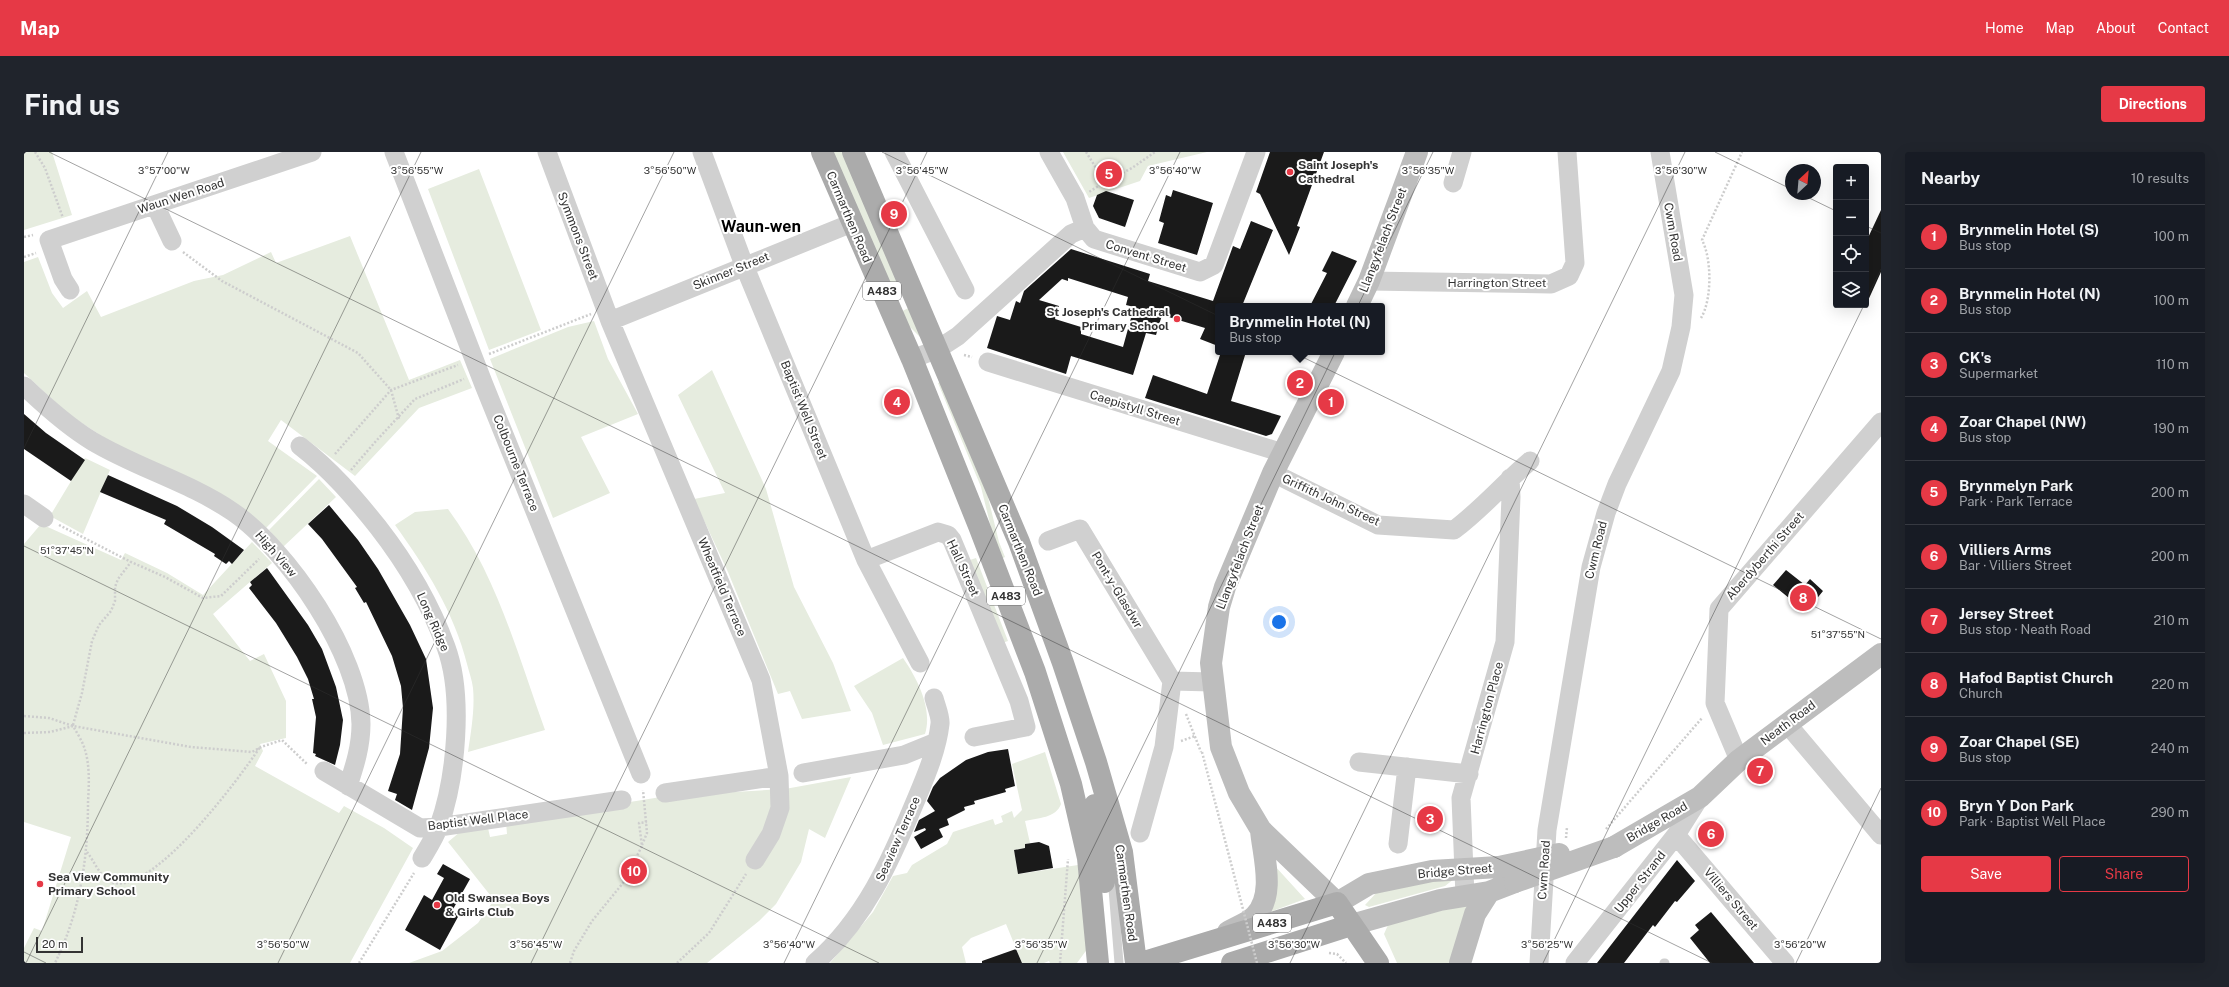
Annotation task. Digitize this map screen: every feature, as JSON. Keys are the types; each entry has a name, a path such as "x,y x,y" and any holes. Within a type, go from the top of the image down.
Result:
{"main road":[{"name":"Carmarthen Road","path":"822,152 912,359 979,526 1035,672 1071,784 1088,858 1098,963"},
{"name":"Carmarthen Road","path":"853,152 1019,542 1045,613 1096,762 1122,852 1136,963"},
{"name":"Llangyfelach Street","path":"1358,303 1369,281 1417,152"},
{"name":"Llangyfelach Street","path":"1332,355 1273,473 1219,607 1213,648 1211,749 1239,792 1261,830 1336,903"},
{"name":"A483","path":"989,473 1005,548 1037,632 1100,821 1105,898 1111,943 1111,963"},
{"name":"Neath Road","path":"1700,797 1739,760 1788,725 1881,654"},
{"name":"Bridge Road","path":"1602,845 1700,797"},
{"path":"1208,943 1255,916 1265,898 1266,874 1261,830"},
{"name":"Bridge Street","path":"1141,963 1336,903 1369,884 1432,871 1499,867 1602,845"},
{"name":"Bridge Street","path":"1232,963 1351,925 1440,900 1489,892 1602,845"},
{"path":"1460,963 1475,914 1489,892"},
{"path":"1336,903 1378,963"}],"street":[{"name":"Waun Wen Road","path":"70,290 63,279 49,240 312,152"},
{"name":"Colbourne Terrace","path":"394,152 477,366 641,774"},
{"name":"Symmons Street","path":"547,152 608,315"},
{"name":"Baptist Well Street","path":"702,152 744,265 866,560 920,663"},
{"path":"894,152 965,290"},
{"path":"912,359 938,349 958,336 1072,234 1085,228 1075,198 1050,152"},
{"name":"Convent Street","path":"1085,228 1094,239 1200,272 1208,270 1214,265 1256,152"},
{"path":"1453,183 1462,152"},
{"name":"Harrington Street","path":"1369,281 1551,284 1569,276 1575,263 1567,152"},
{"name":"Cwm Road","path":"1539,963 1547,830 1591,567 1606,513 1617,484 1671,371 1681,327 1684,295 1660,152"},
{"path":"155,205 172,241"},
{"name":"Skinner Street","path":"608,315 852,223"},
{"name":"Wheatfield Terrace","path":"608,315 761,680 779,776 780,808 771,834 755,860"},
{"name":"Caepistyll Street","path":"988,362 1283,453"},
{"name":"High View","path":"24,386 68,425 92,441 197,490 233,512 255,529 272,546 311,597 336,637 352,678 359,701 361,724 359,754 348,786"},
{"name":"Aberdyberthi Street","path":"1739,760 1715,703 1719,608 1881,422"},
{"name":"Long Ridge","path":"300,446 325,465 397,552 428,603 447,649 455,694 456,732 452,776 439,827 422,858"},
{"name":"Griffith John Street","path":"1273,473 1378,525 1429,530 1454,530 1478,512 1510,478 1530,461"},
{"name":"Harrington Place","path":"1465,896 1461,798 1505,642 1511,497 1510,478"},
{"path":"24,504 44,518"},
{"name":"Pont-y-Glasdwr","path":"1048,541 1080,529 1172,681"},
{"name":"Hall Street","path":"866,560 931,534 938,532 948,535 962,561 1019,701 1026,727 974,737"},
{"path":"1140,833 1164,747 1172,681 1212,682"},
{"name":"Seaview Terrace","path":"815,963 844,935 876,888 890,862 927,773 936,742 940,723 934,698"},
{"path":"1788,725 1881,835"},
{"path":"803,773 858,765 904,755 936,742"},
{"path":"1359,762 1469,774"},
{"path":"1398,844 1407,767"},
{"name":"Baptist Well Place","path":"324,771 420,828 439,827 622,800"},
{"path":"665,793 779,776"},
{"name":"Upper Strand","path":"1575,963 1676,835 1700,797"},
{"name":"Villiers Street","path":"1676,835 1785,963"}],"lane":[{"path":"1045,613 1048,639 1096,783 1106,819 1119,963"}],"path":[{"path":"35,152 45,168 69,234"},
{"path":"1086,152 1105,182"},
{"path":"1086,194 1132,168 1155,152"},
{"path":"1701,318 1706,310 1708,273 1707,250 1702,240 1742,152"},
{"path":"172,241 188,256 222,281 358,353 391,390 399,419"},
{"path":"325,465 391,390 477,366 608,315"},
{"path":"341,483 376,440 399,419 415,399 477,366"},
{"path":"44,518 131,562 165,577 202,598 220,596 272,546"},
{"path":"55,963 74,917 87,852 88,767 85,750 73,726 82,694 92,641 99,625 111,611 115,601 115,587 118,579 131,562"},
{"path":"1602,845 1715,703"},
{"path":"1184,708 1211,749 1257,963"},
{"path":"24,716 49,718 73,726 191,747 252,752 261,747 282,740 304,763 324,771"},
{"path":"24,733 50,732 73,726"},
{"path":"87,852 106,880 115,884 125,883 145,877 159,866 227,795 261,747"},
{"path":"570,963 574,951 592,922 623,883 648,833 641,774"},
{"path":"622,800 665,793"},
{"path":"642,846 639,823 646,822"},
{"path":"1060,963 1068,856"},
{"path":"677,963 709,933 731,902 755,860"},
{"path":"359,963 411,878"},
{"path":"1322,952 1337,954 1346,963"}],"shaded area":[{"path":"24,152 52,152 72,215 24,230"},
{"path":"831,152 844,152 901,282 889,288"},
{"path":"1063,152 1207,152 1148,166 1140,181 1089,198"},
{"path":"479,169 541,330 489,350 428,189"},
{"path":"350,236 409,380 460,360 472,388 419,408 355,476 281,420 268,441 317,476 266,528 223,495 117,446 68,414 24,373 24,262 38,257 52,293 63,308 87,291 101,317 194,281 223,275 271,252 276,263"},
{"path":"911,307 920,337 906,323 900,312"},
{"path":"594,321 608,359 638,414 581,437 610,493 553,518 490,359 568,327"},
{"path":"712,370 766,489 794,587 833,663 851,711 802,719 790,691 778,694 728,572 694,499 725,493 678,395"},
{"path":"942,381 985,485 999,542 1005,557 1001,559 995,544 981,487 938,383"},
{"path":"85,458 110,470 83,534 50,516"},
{"path":"319,479 336,497 283,547 269,530"},
{"path":"448,509 465,534 493,588 515,644 545,730 468,752 473,712 473,688 455,626 428,574 395,525 415,512"},
{"path":"41,524 121,560 125,553 167,573 203,595 252,542 272,563 213,614 250,661 264,654 286,701 286,738 260,744 263,751 255,766 339,813 344,806 384,828 413,848 350,963 24,963 24,948 34,928 42,931 71,837 24,822 24,544"},
{"path":"976,558 1008,641 1002,643 970,560"},
{"path":"903,658 918,684 925,704 927,724 925,734 883,745 872,713 854,686"},
{"path":"1045,752 1061,804 1059,809 1051,815 1025,821 1030,843 1025,844 1025,848 1014,850 1019,874 1078,865 1088,948 1077,963 1050,963 1049,961 1044,963 1022,963 1006,924 971,938 962,947 966,963 830,963 873,912 893,876 907,873 912,865 947,844 953,832 993,819 995,825 1003,822 1001,816 1012,811 1014,818 1022,810 1012,764"},
{"path":"851,777 825,838 809,829 801,862 776,904 759,921 707,963 409,963 442,951 478,923 494,900 448,842 460,832 488,828 490,837 507,834 506,822 667,796 785,789"},
{"path":"1274,865 1305,899 1267,913"},
{"path":"1454,879 1445,886 1369,907 1365,905 1378,891 1388,885"},
{"path":"1468,903 1453,963 1397,963 1384,934 1388,925"}],"building":[{"name":"Saint Joseph's Cathedral","path":"1270,152 1324,152 1297,226 1300,227 1289,255 1260,194 1256,192"},
{"path":"1173,190 1213,203 1197,255 1158,243 1164,223 1159,221 1166,195 1171,197"},
{"path":"1106,191 1134,200 1125,227 1099,218 1093,206 1097,195"},
{"path":"1881,210 1881,272 1869,298 1869,236"},
{"path":"1251,221 1273,230 1243,303 1215,303 1215,345 1200,339 1205,328 1162,315 1156,335 1146,333 1133,375 1071,356 1066,374 987,348 997,316 1010,320 1016,301 1020,303 1024,291 1071,249 1150,274 1148,281 1213,301 1233,246 1240,249","holes":["1068,278 1128,297 1126,305 1134,307 1123,347 1081,334 1081,327 1055,319 1059,306 1039,300 1062,279 1068,281"]},
{"path":"1332,251 1357,261 1336,303 1312,303 1327,273 1322,271"},
{"path":"1220,355 1245,355 1231,401 1281,416 1272,434 1266,436 1145,398 1153,375 1207,394"},
{"path":"24,414 46,433 85,460 71,481 24,449"},
{"path":"108,475 177,506 212,527 244,550 232,564 229,561 226,564 214,556 215,554 164,524 166,520 100,492"},
{"path":"329,505 358,540 378,569 410,625 426,659 433,708 429,748 412,810 395,800 397,794 388,791 400,754 403,708 401,686 392,656 366,602 364,603 355,588 357,587 322,539 308,524"},
{"path":"267,568 308,625 322,649 336,687 343,720 340,745 335,765 315,756 316,754 313,753 316,717 312,699 314,699 308,679 297,657 276,623 249,588 252,585 250,582"},
{"path":"1786,570 1805,585 1810,579 1823,591 1806,612 1773,585"},
{"path":"1008,749 1015,786 1005,789 1006,792 974,801 975,804 964,807 965,810 947,819 949,825 939,829 943,837 921,849 914,837 926,830 925,828 914,832 919,820 935,811 927,801 933,787 940,778 966,760 988,752"},
{"path":"1039,842 1049,846 1053,868 1018,874 1014,850 1025,848 1025,844"},
{"path":"1677,860 1695,881 1677,902 1675,901 1655,927 1653,925 1624,963 1597,963"},
{"name":"Old Swansea Boys & Girls Club","path":"443,864 470,879 452,911 459,915 440,950 405,930 424,895 432,900 444,878 437,874"},
{"path":"1711,912 1754,963 1710,963 1690,938 1699,930 1695,925"},
{"path":"1016,949 1022,963 982,963 982,961"}],"place":[{"name":"Saint Joseph's Cathedral","path":"1290,172"},
{"name":"Brynmelyn Park","path":"1109,174"},
{"name":"Zoar Chapel (SE)","path":"894,214"},
{"name":"St Joseph's Cathedral Primary School","path":"1177,319"},
{"name":"Brynmelin Hotel (N)","path":"1300,383"},
{"name":"Zoar Chapel (NW)","path":"897,402"},
{"name":"Brynmelin Hotel (S)","path":"1331,402"},
{"name":"Hafod Baptist Church","path":"1803,598"},
{"name":"Jersey Street","path":"1760,771"},
{"name":"CK's","path":"1430,819"},
{"name":"Villiers Arms","path":"1711,834"},
{"name":"Bryn Y Don Park","path":"634,871"},
{"name":"Sea View Community Primary School","path":"40,884"},
{"name":"Old Swansea Boys & Girls Club","path":"437,905"}],"district":[{"name":"Waun-wen","path":"761,226"}]}
